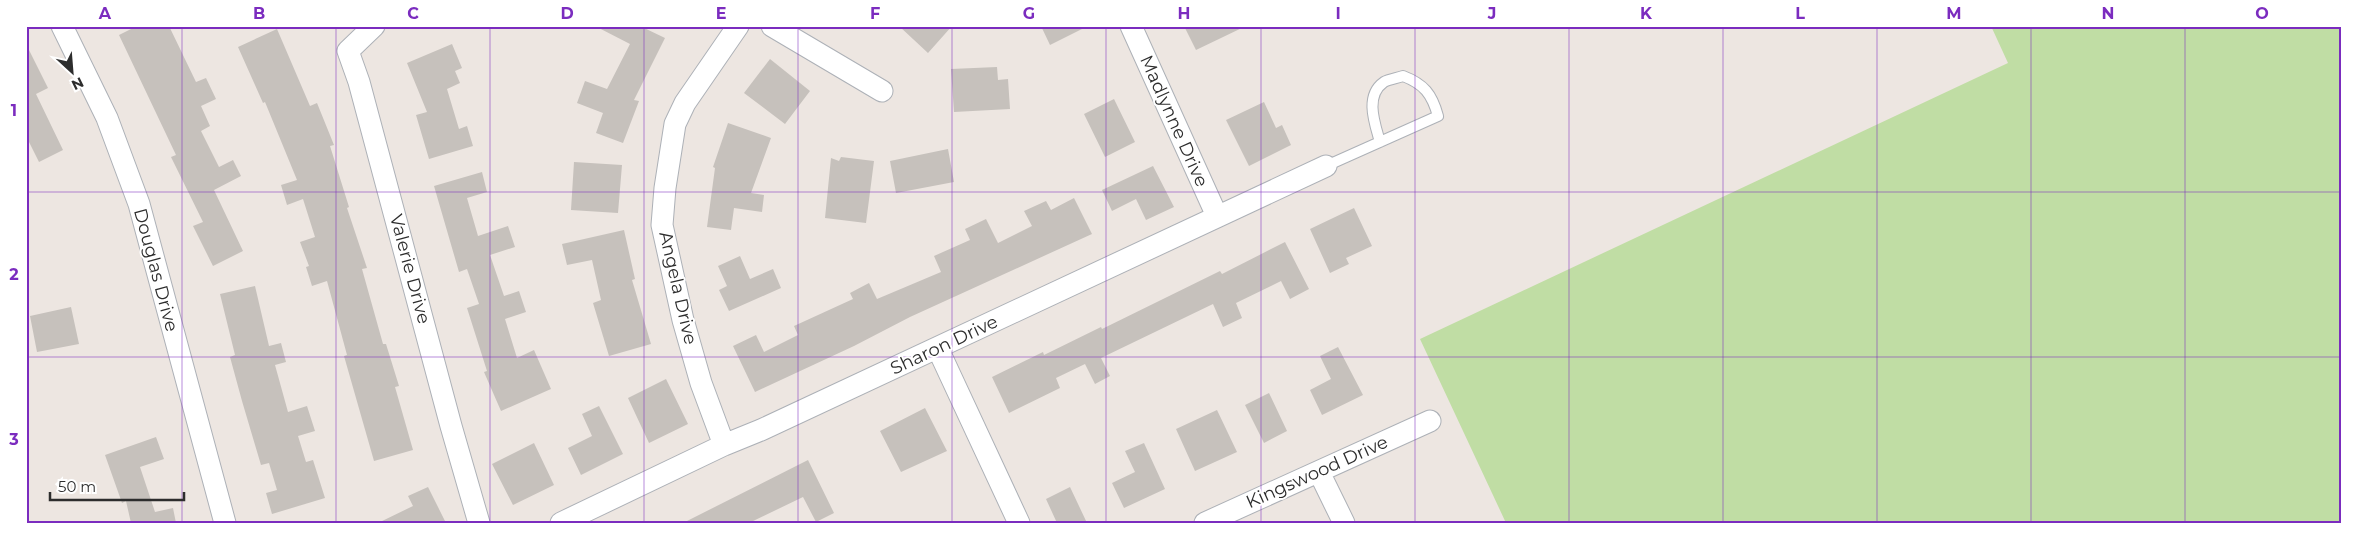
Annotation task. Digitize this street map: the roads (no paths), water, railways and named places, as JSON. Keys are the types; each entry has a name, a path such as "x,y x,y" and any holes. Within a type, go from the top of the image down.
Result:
{"street":[{"name":"Douglas Drive","path":"62,26 107,118 139,204 225,523"},
{"name":"Valerie Drive","path":"374,26 348,51 359,82 479,523"},
{"name":"Angela Drive","path":"724,445 701,382 683,320 662,225 665,188 675,124 685,103 738,26"},
{"path":"772,26 882,91"},
{"name":"Madlynne Drive","path":"1131,26 1217,216"},
{"name":"Sharon Drive","path":"561,523 724,445 761,430 938,348 1326,166"},
{"path":"938,348 1019,523"},
{"name":"Kingswood Drive","path":"1205,523 1430,422"},
{"path":"1319,472 1344,523"}],"lane":[{"path":"1326,166 1380,142 1438,116 1435,103 1421,83 1403,76 1384,82 1374,96 1372,114 1380,142"}]}
